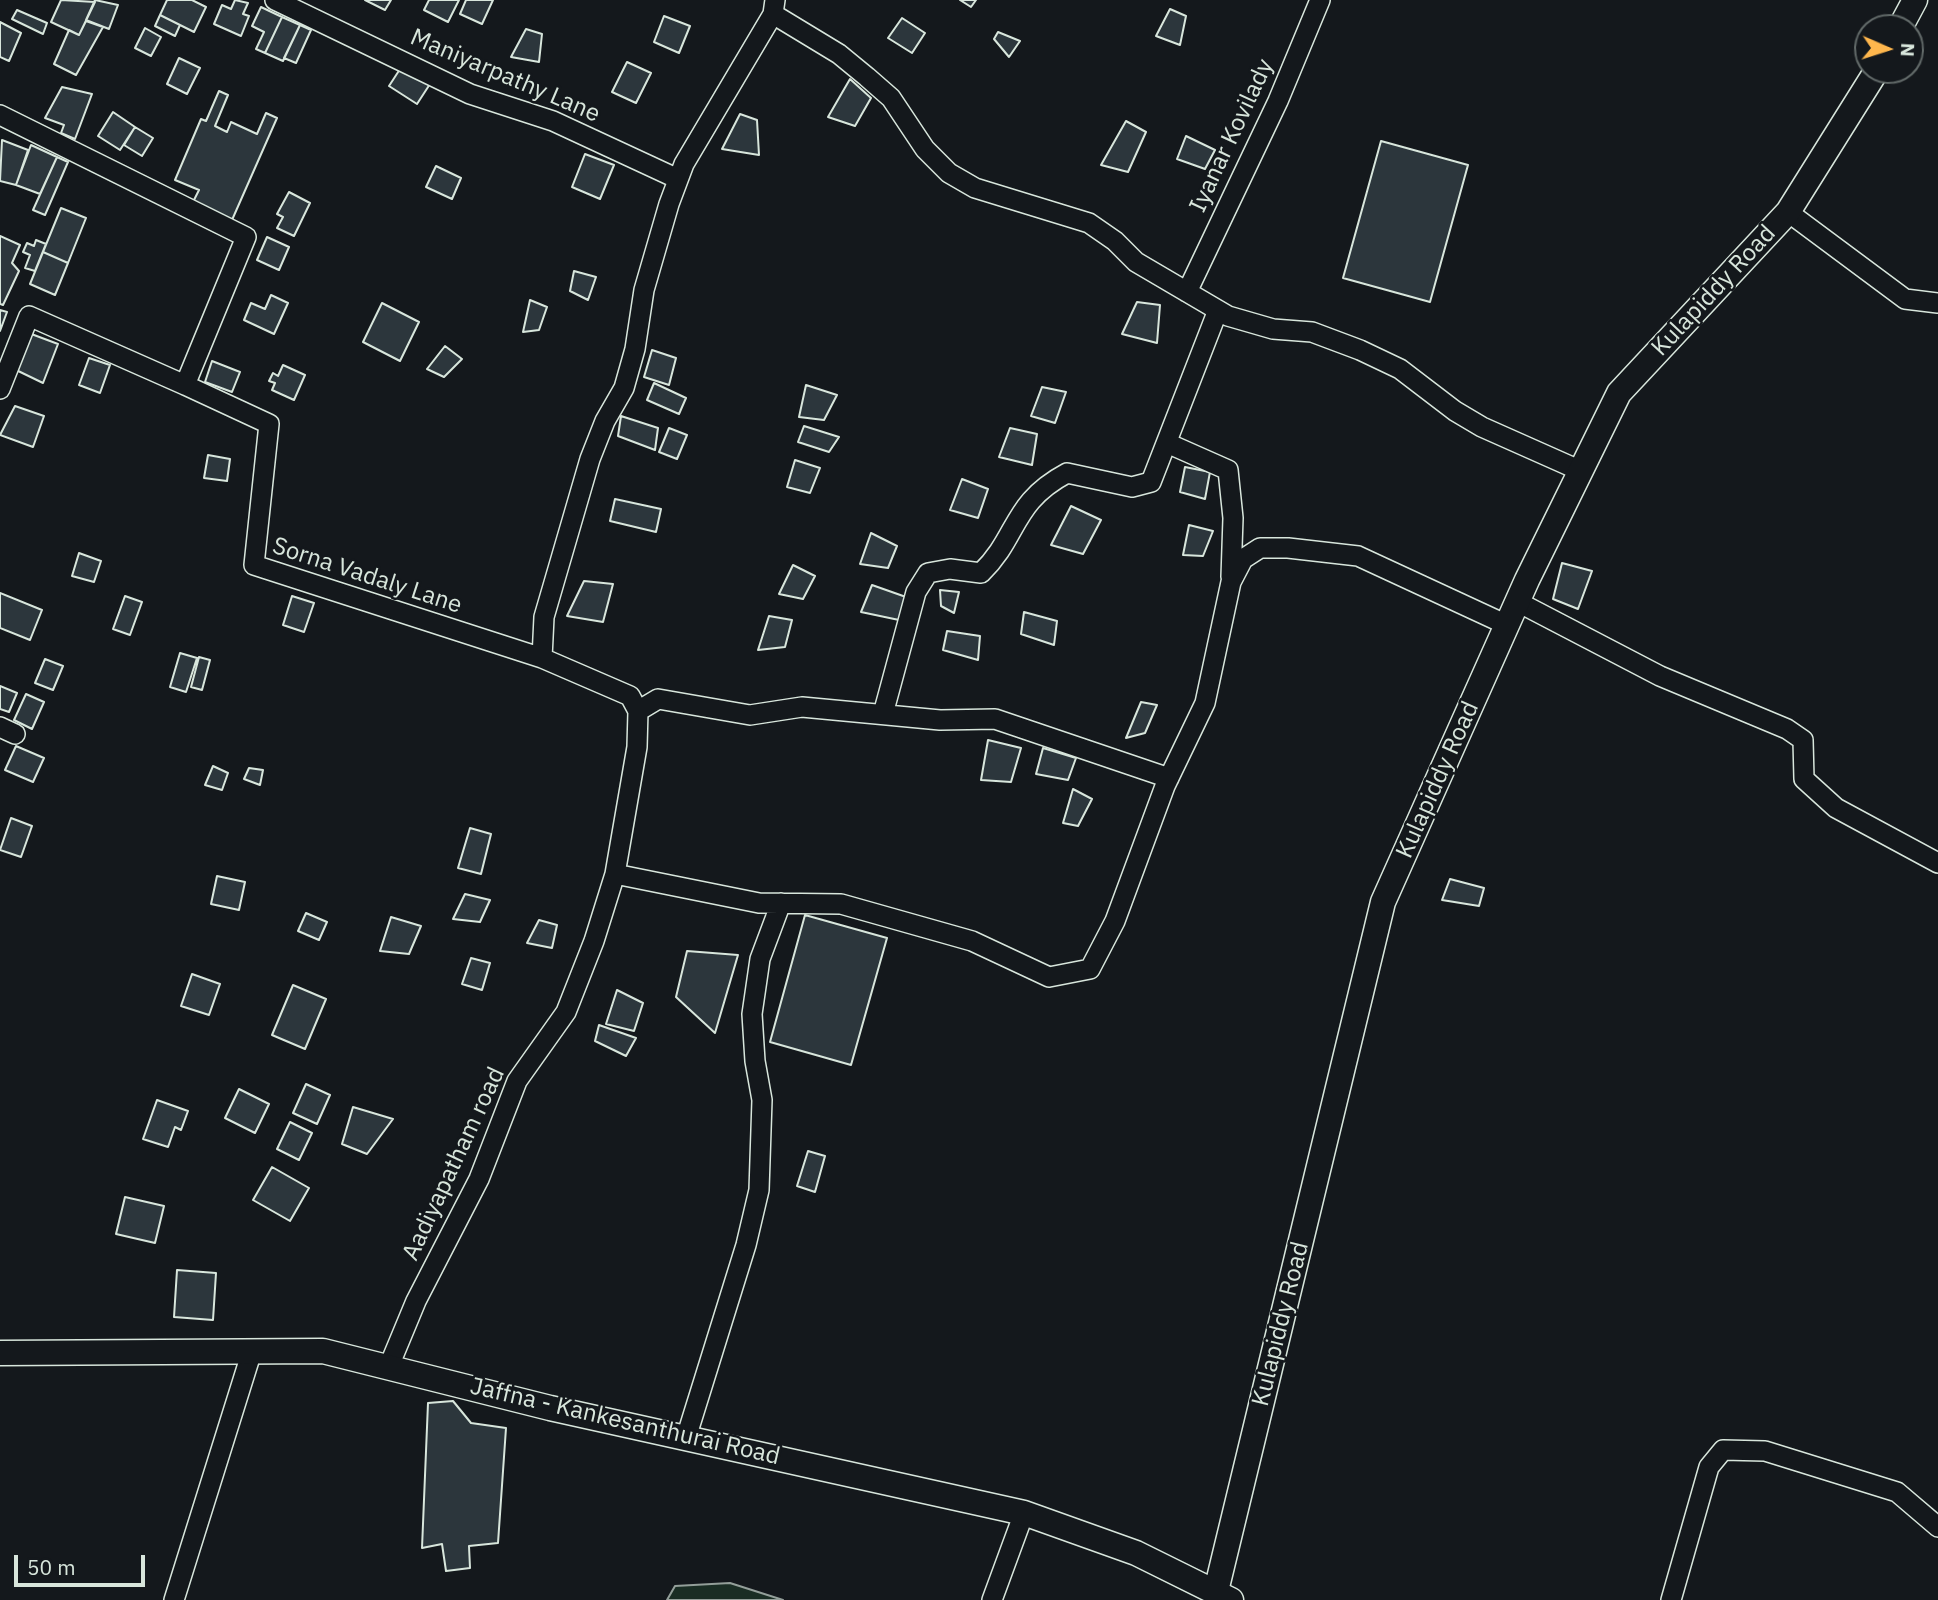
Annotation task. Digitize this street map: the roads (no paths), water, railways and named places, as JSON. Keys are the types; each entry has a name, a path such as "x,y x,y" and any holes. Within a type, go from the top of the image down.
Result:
{"main road":[{"name":"Kulapiddy Road","path":"1224,1596 1383,902 1507,625 1619,393 1788,212 1868,84"},
{"name":"Jaffna - Kankesanthurai Road","path":"0,1353 74,1355 252,1350 323,1351 550,1408 1024,1513 1136,1553 1224,1596"}],"street":[{"name":"Maniyarpathy Lane","path":"275,0 470,94 553,121 678,179"},
{"name":"Iyanar Kovilady","path":"1187,292 1278,101 1320,0"},
{"path":"1169,778 995,719 940,720 802,706 750,715 658,699 638,711 630,696 542,658 544,617 590,458 605,421 624,388 635,349 644,290 678,179 774,7 839,54 891,98 925,149 949,173 975,188 1089,223 1115,241 1136,262 1228,316 1273,329 1312,332 1360,349 1400,369 1455,411 1482,427 1581,471"},
{"path":"0,115 246,237 185,385 29,316 0,389"},
{"path":"1788,212 1905,299 1938,303"},
{"path":"883,714 916,593 928,573 950,569 981,573 997,557 1027,501 1067,473 1132,487 1151,482 1218,310"},
{"name":"Sorna Vadaly Lane","path":"185,385 269,424 254,565 542,658"},
{"path":"615,874 760,903 841,904 972,941 1049,976 1090,969 1115,921 1169,778 1205,703 1231,582 1233,518 1228,470 1167,443"},
{"path":"1231,582 1243,559 1260,548 1288,548 1358,556 1507,625"},
{"path":"1518,602 1660,676 1787,729 1803,740 1804,779 1836,808 1938,863"},
{"name":"Aadiyapatham road","path":"389,1366 416,1301 479,1179 517,1081 566,1012 594,941 615,874 637,747 638,711"},
{"path":"686,1438 746,1245 760,1190 762,1100 755,1061 752,1014 760,959 780,903"},
{"path":"174,1600 252,1350"},
{"path":"1671,1600 1709,1467 1723,1450 1765,1451 1897,1492 1938,1527"},
{"path":"992,1600 1024,1513"}]}
